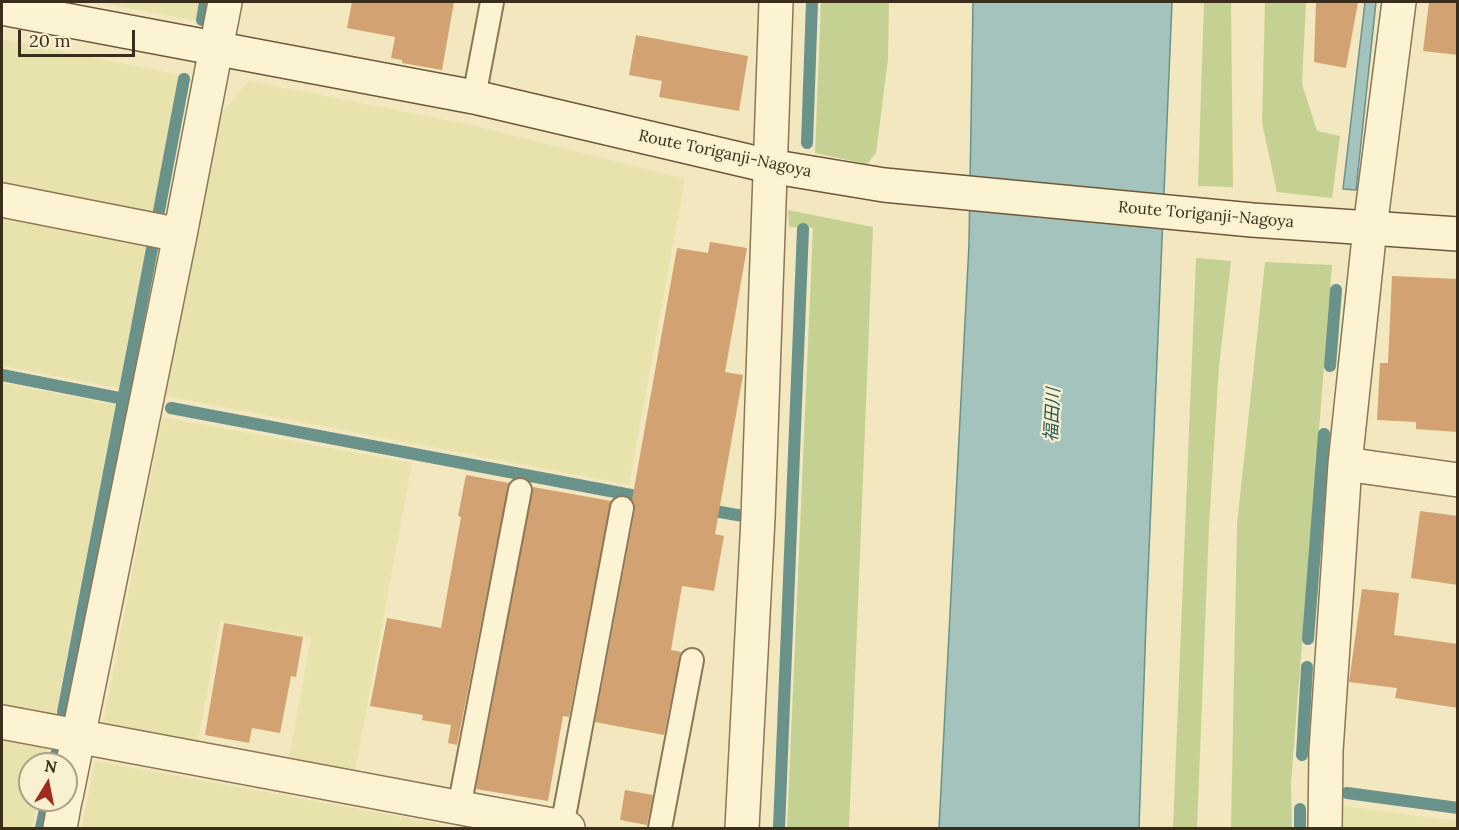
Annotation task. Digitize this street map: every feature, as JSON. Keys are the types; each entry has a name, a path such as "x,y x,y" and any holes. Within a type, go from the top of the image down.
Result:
{"street":[{"path":"75,752 225,2"},
{"path":"742,828 758,518 776,2"},
{"path":"1325,828 1326,751 1346,465 1370,228 1399,2"},
{"name":"Route Toriganji-Nagoya","path":"2,8 474,97 770,166 909,189 1458,234"},
{"path":"2,200 180,235"},
{"path":"1346,465 1458,480"},
{"path":"2,722 565,828"},
{"path":"60,828 63,812"}],"lane":[{"path":"474,97 492,2"},
{"path":"459,808 520,490"},
{"path":"565,828 621,508"},
{"path":"660,828 692,660"}],"shaded area":[{"path":"98,2 200,2 196,21"},
{"path":"2,39 180,75 153,213 2,183"},
{"path":"249,81 467,124 685,179 629,485 166,396 219,116"},
{"path":"2,215 147,243 119,388 2,366"},
{"path":"2,383 116,405 55,716 2,706"},
{"path":"162,417 412,463 355,771 289,759 311,637 220,621 198,742 103,725"},
{"path":"2,740 47,749 46,752 18,752 18,812 35,812 32,828 2,828"},
{"path":"95,761 440,824 439,828 82,828"},
{"path":"1343,806 1457,821 1457,828 1342,828"}],"green space":[{"path":"821,2 889,2 888,59 876,153 867,164 815,153"},
{"path":"1204,2 1231,2 1233,187 1198,186"},
{"path":"1265,2 1306,2 1302,84 1317,131 1340,136 1332,198 1277,192 1262,123"},
{"path":"788,210 873,227 849,828 787,828 813,228 789,227"},
{"path":"1196,258 1231,261 1219,367 1209,526 1197,828 1173,828"},
{"path":"1265,262 1332,265 1291,783 1292,828 1231,828 1237,525"}],"water":[{"name":"福田川","path":"973,2 1172,2 1139,828 939,828 969,244"},
{"path":"1365,2 1376,2 1356,190 1343,189"}],"building":[{"path":"352,2 454,2 442,70 402,63 402,60 391,58 395,37 347,28"},
{"path":"1316,2 1358,2 1346,68 1314,62"},
{"path":"1429,2 1458,2 1458,55 1423,51"},
{"path":"636,35 748,56 739,111 659,97 662,81 629,75"},
{"path":"710,242 747,248 725,372 743,375 715,534 724,536 714,591 682,586 671,650 681,652 664,735 595,722 635,510 632,500 677,248 708,253"},
{"path":"1392,276 1458,279 1458,432 1416,429 1416,422 1377,420 1380,363 1388,363"},
{"path":"466,475 509,483 457,745 448,743 451,725 422,720 423,715 370,706 387,618 441,628 461,517 458,516"},
{"path":"533,487 611,501 569,717 563,716 548,801 476,789"},
{"path":"1420,511 1458,516 1458,585 1411,578"},
{"path":"1362,589 1399,593 1394,635 1458,644 1458,708 1395,698 1397,688 1349,682"},
{"path":"224,623 303,637 296,677 291,676 280,733 252,728 249,743 205,735"},
{"path":"625,790 653,795 647,825 620,820"}],"waterway":[{"path":"202,20 205,2"},
{"path":"807,143 812,2"},
{"path":"159,211 184,79"},
{"path":"779,828 803,229"},
{"path":"63,712 152,249"},
{"path":"1330,366 1336,290"},
{"path":"2,375 124,399"},
{"path":"171,408 647,498"},
{"path":"1308,639 1324,434"},
{"path":"703,509 743,516"},
{"path":"1302,755 1307,667"},
{"path":"1347,793 1458,808"},
{"path":"1300,809 1300,828"},
{"path":"41,828 44,812"}]}
